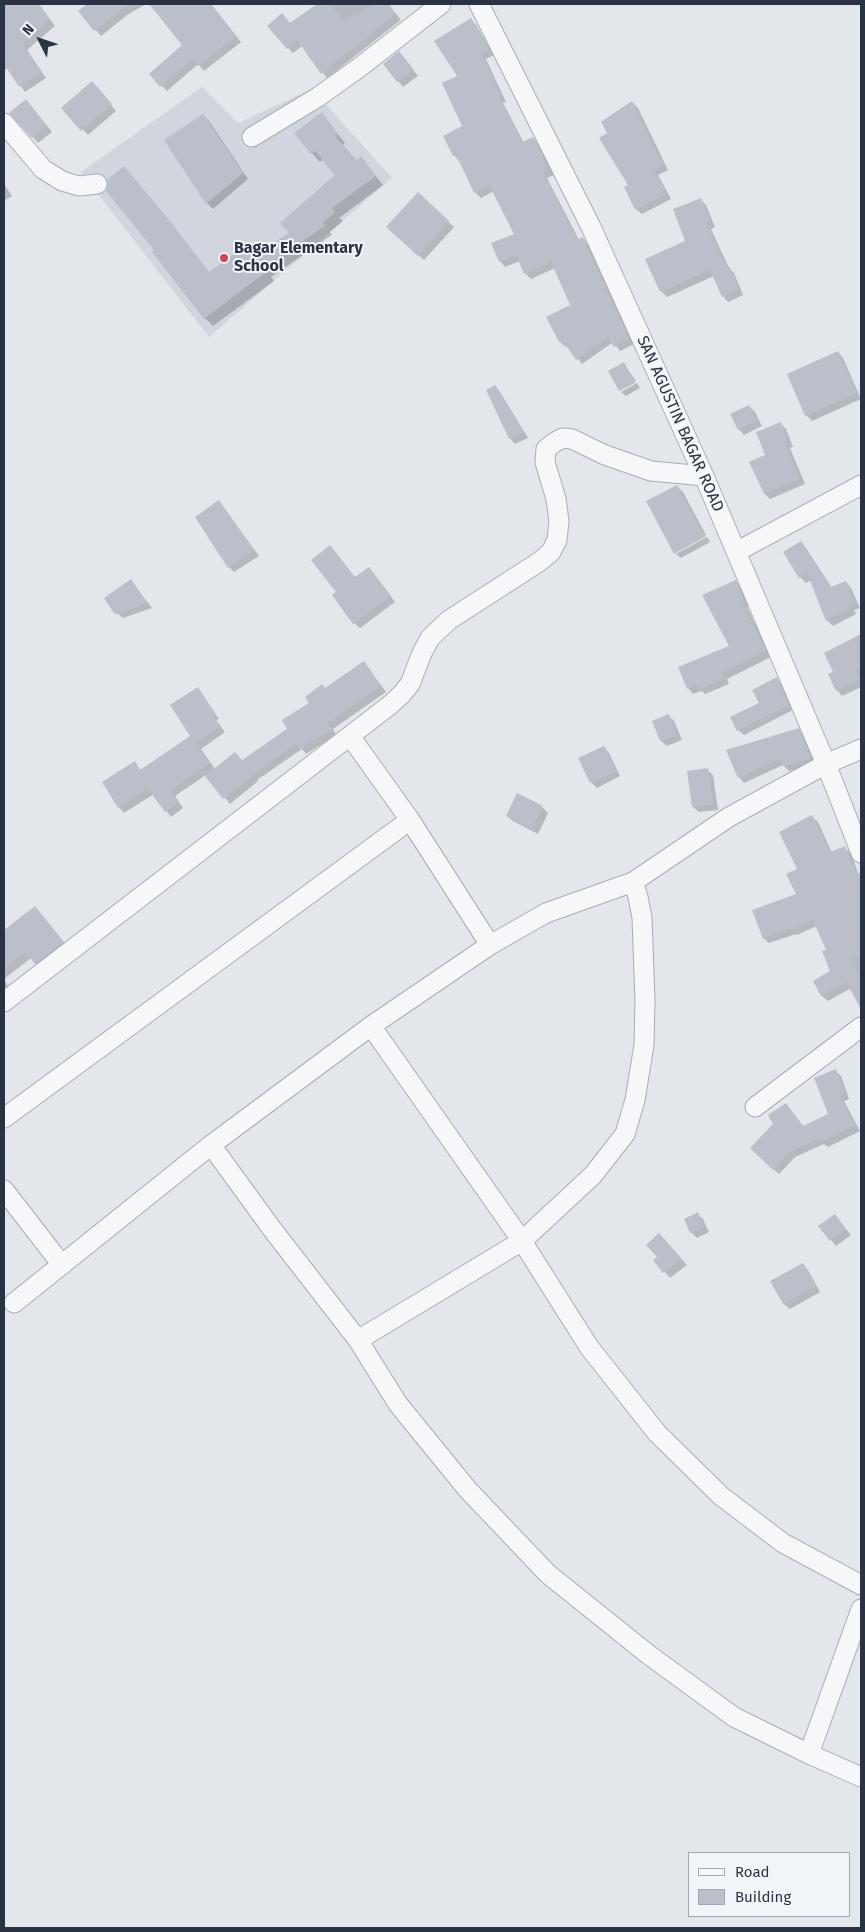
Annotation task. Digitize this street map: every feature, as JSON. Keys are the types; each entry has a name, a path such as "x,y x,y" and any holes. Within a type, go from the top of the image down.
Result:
{"street":[{"path":"252,137 318,97 440,4"},
{"name":"SAN AGUSTIN BAGAR ROAD","path":"479,4 591,227 704,476 826,764 861,853"},
{"path":"4,123 42,169 62,182 79,186 97,184"},
{"path":"4,1002 401,695 410,684 430,638 448,620 539,562 551,552 557,540 559,521 556,499 545,462 546,450 555,442 563,438 572,439 606,455 651,471 704,476"},
{"path":"736,552 861,485"},
{"path":"350,736 410,820 490,945"},
{"path":"14,1303 211,1145 371,1026 490,945 546,913 633,882 729,817 826,764 861,749"},
{"path":"4,1118 410,820"},
{"path":"358,1340 522,1241 594,1175 625,1134 635,1100 644,1045 645,1001 642,918 633,882"},
{"path":"371,1026 522,1241 589,1347 656,1433 721,1496 783,1543 861,1585"},
{"path":"755,1107 861,1028"},
{"path":"211,1145 272,1229 358,1340 398,1404 468,1490 548,1574 649,1656 734,1717 861,1777"},
{"path":"4,1190 62,1265"},
{"path":"809,1754 861,1609"}],"shaded area":[{"name":"Bagar Elementary School","path":"202,87 238,123 312,89 392,178 209,337 81,172"}],"building":[{"path":"4,4 39,4 50,20 22,44 42,72 19,87 4,64"},
{"path":"87,4 129,4 94,31 78,11"},
{"path":"149,4 211,4 236,36 198,66 192,59 160,87 149,74 182,45"},
{"path":"317,4 331,4 343,20 355,14 356,16 372,4 389,4 396,14 321,74 297,40 287,49 267,26 282,13 290,23"},
{"path":"471,18 489,49 482,54 501,96 499,97 522,142 533,137 549,169 543,172 577,240 583,237 629,338 614,347 608,337 576,360 563,341 559,342 546,317 570,305 551,262 524,274 516,255 499,262 491,243 514,234 489,185 474,193 456,154 453,156 443,136 462,126 442,83 457,76 434,41"},
{"path":"399,51 414,70 397,82 383,64"},
{"path":"92,81 112,104 81,131 61,108"},
{"path":"26,99 47,126 32,138 9,113"},
{"path":"632,101 663,165 654,169 666,194 635,210 624,187 628,185 599,138 607,133 601,122"},
{"path":"322,112 338,134 335,136 356,160 361,156 376,176 332,208 335,212 323,223 325,226 263,268 266,272 204,319 152,252 154,250 106,191 107,180 124,166 209,272 246,245 254,256 289,233 280,223 335,175 315,151 311,154 294,133"},
{"path":"203,114 243,173 206,204 164,140"},
{"path":"418,192 449,221 418,256 386,227"},
{"path":"701,198 710,221 706,223 726,267 729,266 739,289 722,297 710,270 660,292 645,259 685,241 673,209"},
{"path":"838,351 857,393 805,416 787,374"},
{"path":"624,362 635,383 619,391 608,371"},
{"path":"495,385 524,432 509,439 486,390"},
{"path":"749,405 757,420 738,430 730,414"},
{"path":"781,422 788,441 785,443 800,479 764,494 749,462 765,455 756,432"},
{"path":"677,485 705,537 674,554 646,501"},
{"path":"219,500 254,550 228,568 195,517"},
{"path":"801,541 831,587 846,581 855,602 850,604 851,608 826,621 807,573 799,578 783,552"},
{"path":"330,545 355,577 369,567 391,596 353,624 332,595 336,592 311,560"},
{"path":"131,579 147,603 116,614 104,598"},
{"path":"736,580 744,600 742,601 766,651 722,673 725,679 698,690 697,686 687,689 678,667 729,646 702,595"},
{"path":"861,634 861,667 855,669 860,680 836,691 828,674 833,672 824,653"},
{"path":"364,661 381,686 328,723 332,729 300,749 296,744 253,774 223,799 205,776 235,752 242,760 287,729 282,720 309,703 305,697 322,684 325,688"},
{"path":"777,677 789,705 737,731 730,717 759,703 752,690"},
{"path":"198,687 215,713 212,715 221,726 196,743 210,763 171,790 179,802 165,812 148,789 118,808 102,782 135,761 140,770 190,736 170,705"},
{"path":"669,714 677,735 660,741 652,721"},
{"path":"799,728 811,758 782,766 780,759 738,778 726,750"},
{"path":"604,746 616,771 590,783 578,758"},
{"path":"708,768 713,804 692,807 687,771"},
{"path":"517,793 543,806 532,829 506,816"},
{"path":"812,815 830,852 845,846 857,874 861,872 861,955 851,960 861,978 861,1009 846,982 821,996 813,981 830,971 822,951 826,950 813,920 791,930 790,928 763,939 752,910 796,894 786,874 797,869 779,832"},
{"path":"35,906 64,942 35,964 25,952 4,970 4,930"},
{"path":"836,1069 845,1093 839,1096 855,1125 821,1142 819,1138 789,1152 773,1170 750,1148 773,1124 768,1115 786,1103 803,1126 828,1114 814,1078"},
{"path":"698,1212 704,1227 690,1233 684,1219"},
{"path":"835,1214 846,1229 830,1241 818,1226"},
{"path":"659,1233 682,1259 663,1273 653,1260 657,1257 646,1245"},
{"path":"803,1263 816,1286 783,1304 770,1281"}],"place":[{"name":"Bagar Elementary School","path":"224,258"}]}
